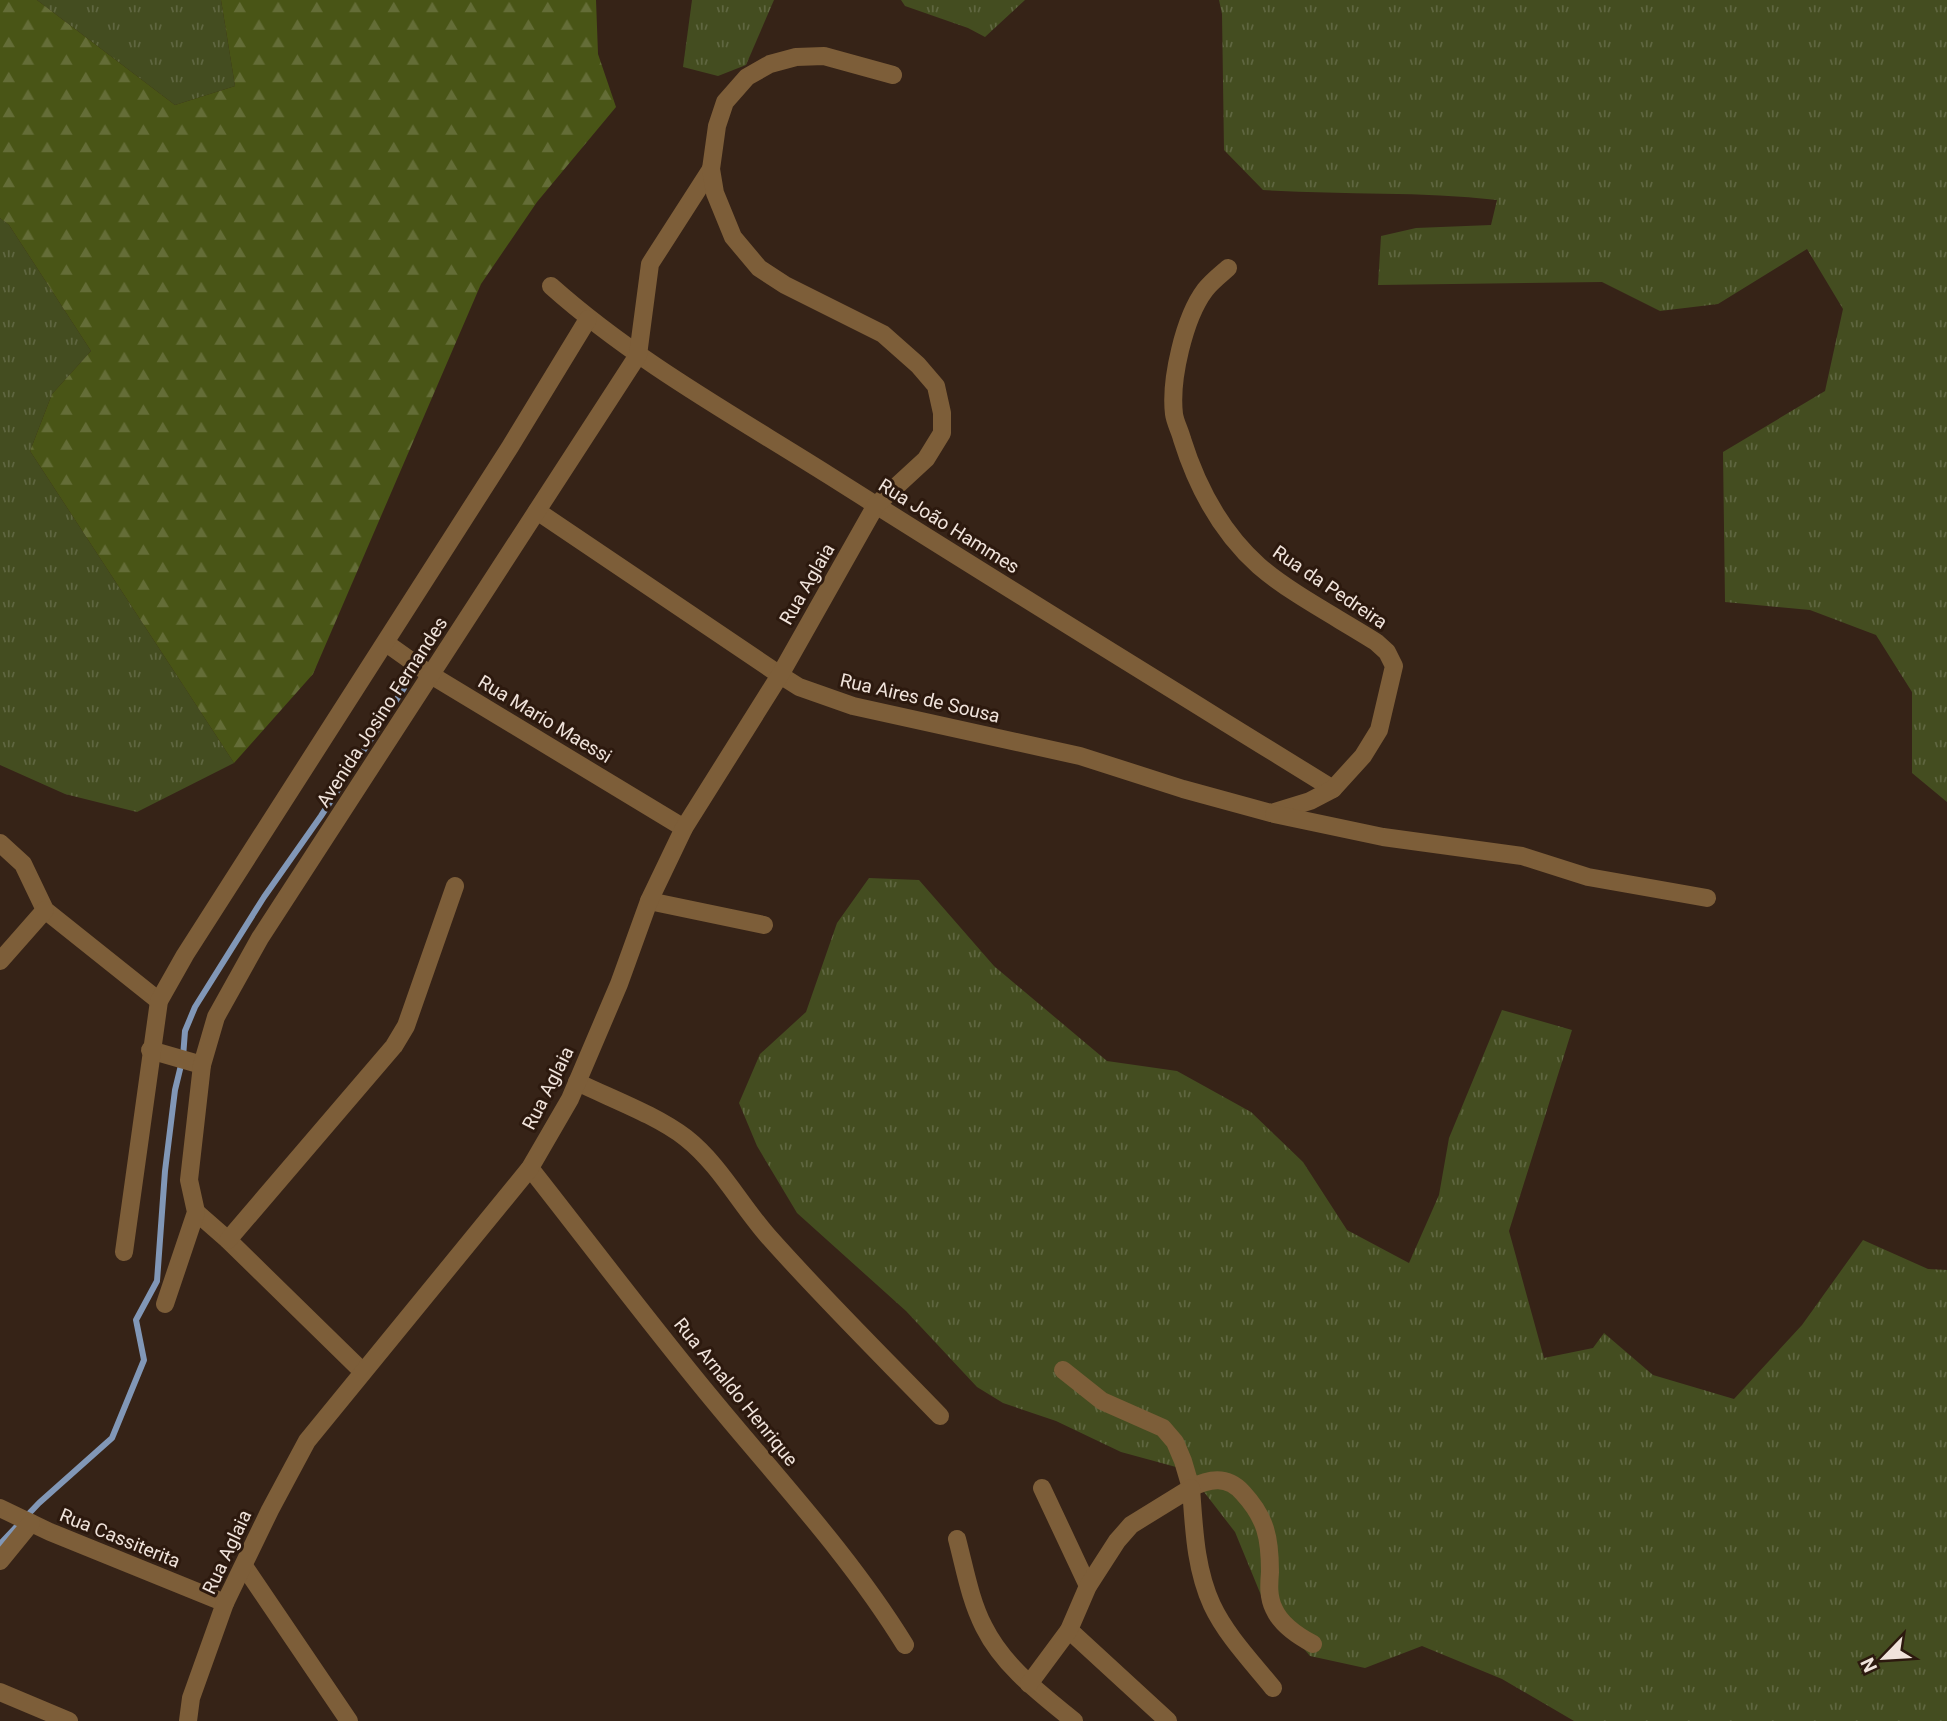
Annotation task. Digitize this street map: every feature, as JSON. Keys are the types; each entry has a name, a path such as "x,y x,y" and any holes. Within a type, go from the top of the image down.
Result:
{"street":[{"path":"711,169 717,126 725,102 747,77 770,64 796,57 824,56 894,75"},
{"name":"Avenida Josino Fernandes","path":"197,1212 188,1180 189,1062 260,939 638,355 650,264 711,169"},
{"name":"Rua Aglaia","path":"188,1721 191,1698 225,1603 307,1441 530,1168 570,1098 619,984 649,901 684,828 780,675 876,505 926,459 942,433 942,413 936,386 918,365 883,334 785,285 759,268 733,237 715,193 711,169"},
{"name":"Rua da Pedreira","path":"1228,268 1206,289 1195,307 1186,329 1174,386 1174,415 1193,473 1210,506 1237,544 1259,566 1376,642 1387,652 1394,666 1379,730 1363,757 1333,789"},
{"name":"Rua João Hammes","path":"551,286 589,319 638,355 1333,789"},
{"name":"Avenida Josino Fernandes","path":"124,1252 150,1050 159,1001 185,955 386,643 589,319"},
{"name":"Rua Aires de Sousa","path":"537,511 799,687 853,706 1080,756 1271,813 1383,837 1522,856 1588,877 1707,898"},
{"name":"Rua Mario Maessi","path":"386,643 431,675 684,828"},
{"path":"1271,813 1310,801 1333,789"},
{"path":"0,843 23,864 45,910 159,1001"},
{"path":"228,1240 394,1046 406,1026 455,886"},
{"path":"649,901 764,925"},
{"path":"0,961 45,910"},
{"path":"150,1050 189,1062"},
{"path":"577,1082 663,1124 685,1138 706,1157 753,1219 940,1416"},
{"name":"Rua Arnaldo Henrique","path":"530,1168 708,1394 850,1563 905,1645"},
{"path":"165,1304 197,1212 362,1371"},
{"path":"1063,1370 1102,1401 1163,1428 1175,1442 1191,1488 1200,1569 1212,1606 1230,1634 1273,1688"},
{"path":"1029,1684 1069,1630 1088,1586 1103,1561 1131,1525 1205,1481 1226,1480 1237,1486 1257,1508 1265,1525 1270,1553 1270,1599 1275,1611 1296,1634 1313,1644"},
{"path":"1042,1488 1088,1586"},
{"path":"0,1561 18,1517"},
{"name":"Rua Cassiterita","path":"18,1517 225,1603"},
{"path":"957,1539 971,1597 984,1627 1001,1654 1029,1684 1074,1721"},
{"path":"244,1566 349,1721"},
{"path":"1069,1630 1168,1721"},
{"path":"0,1692 69,1721"}],"green space":[{"path":"0,0 37,0 175,105 235,86 221,0 596,0 598,54 616,107 537,202 481,284 313,674 234,763 30,451 52,394 91,351 9,225 0,218"},
{"path":"37,0 221,0 235,86 175,105"},
{"path":"692,0 774,0 746,65 718,76 683,67"},
{"path":"901,0 1025,0 985,37 968,28 905,6"},
{"path":"1219,0 1947,0 1947,802 1912,773 1912,692 1876,635 1810,610 1725,602 1723,452 1825,391 1843,309 1807,249 1718,304 1660,311 1602,282 1378,285 1381,236 1416,228 1491,225 1497,200 1438,195 1263,190 1224,150 1222,14"},
{"path":"0,218 9,225 91,351 52,394 30,451 234,763 137,812 65,794 0,765"},
{"path":"869,878 919,880 994,966 1107,1061 1177,1071 1251,1112 1303,1162 1347,1230 1409,1263 1439,1195 1449,1138 1502,1010 1572,1030 1509,1231 1544,1358 1593,1348 1604,1333 1653,1375 1734,1399 1802,1325 1863,1240 1928,1269 1947,1270 1947,1721 1574,1721 1502,1679 1422,1646 1365,1668 1310,1656 1263,1600 1235,1532 1187,1470 1121,1452 1056,1421 1003,1403 977,1387 906,1311 797,1213 757,1146 739,1103 760,1054 806,1012 837,923"}],"waterway":[{"path":"0,1544 39,1503 112,1438 144,1360 136,1320 157,1281 165,1171 185,1031 195,1007 264,897 321,816 404,688"}]}
